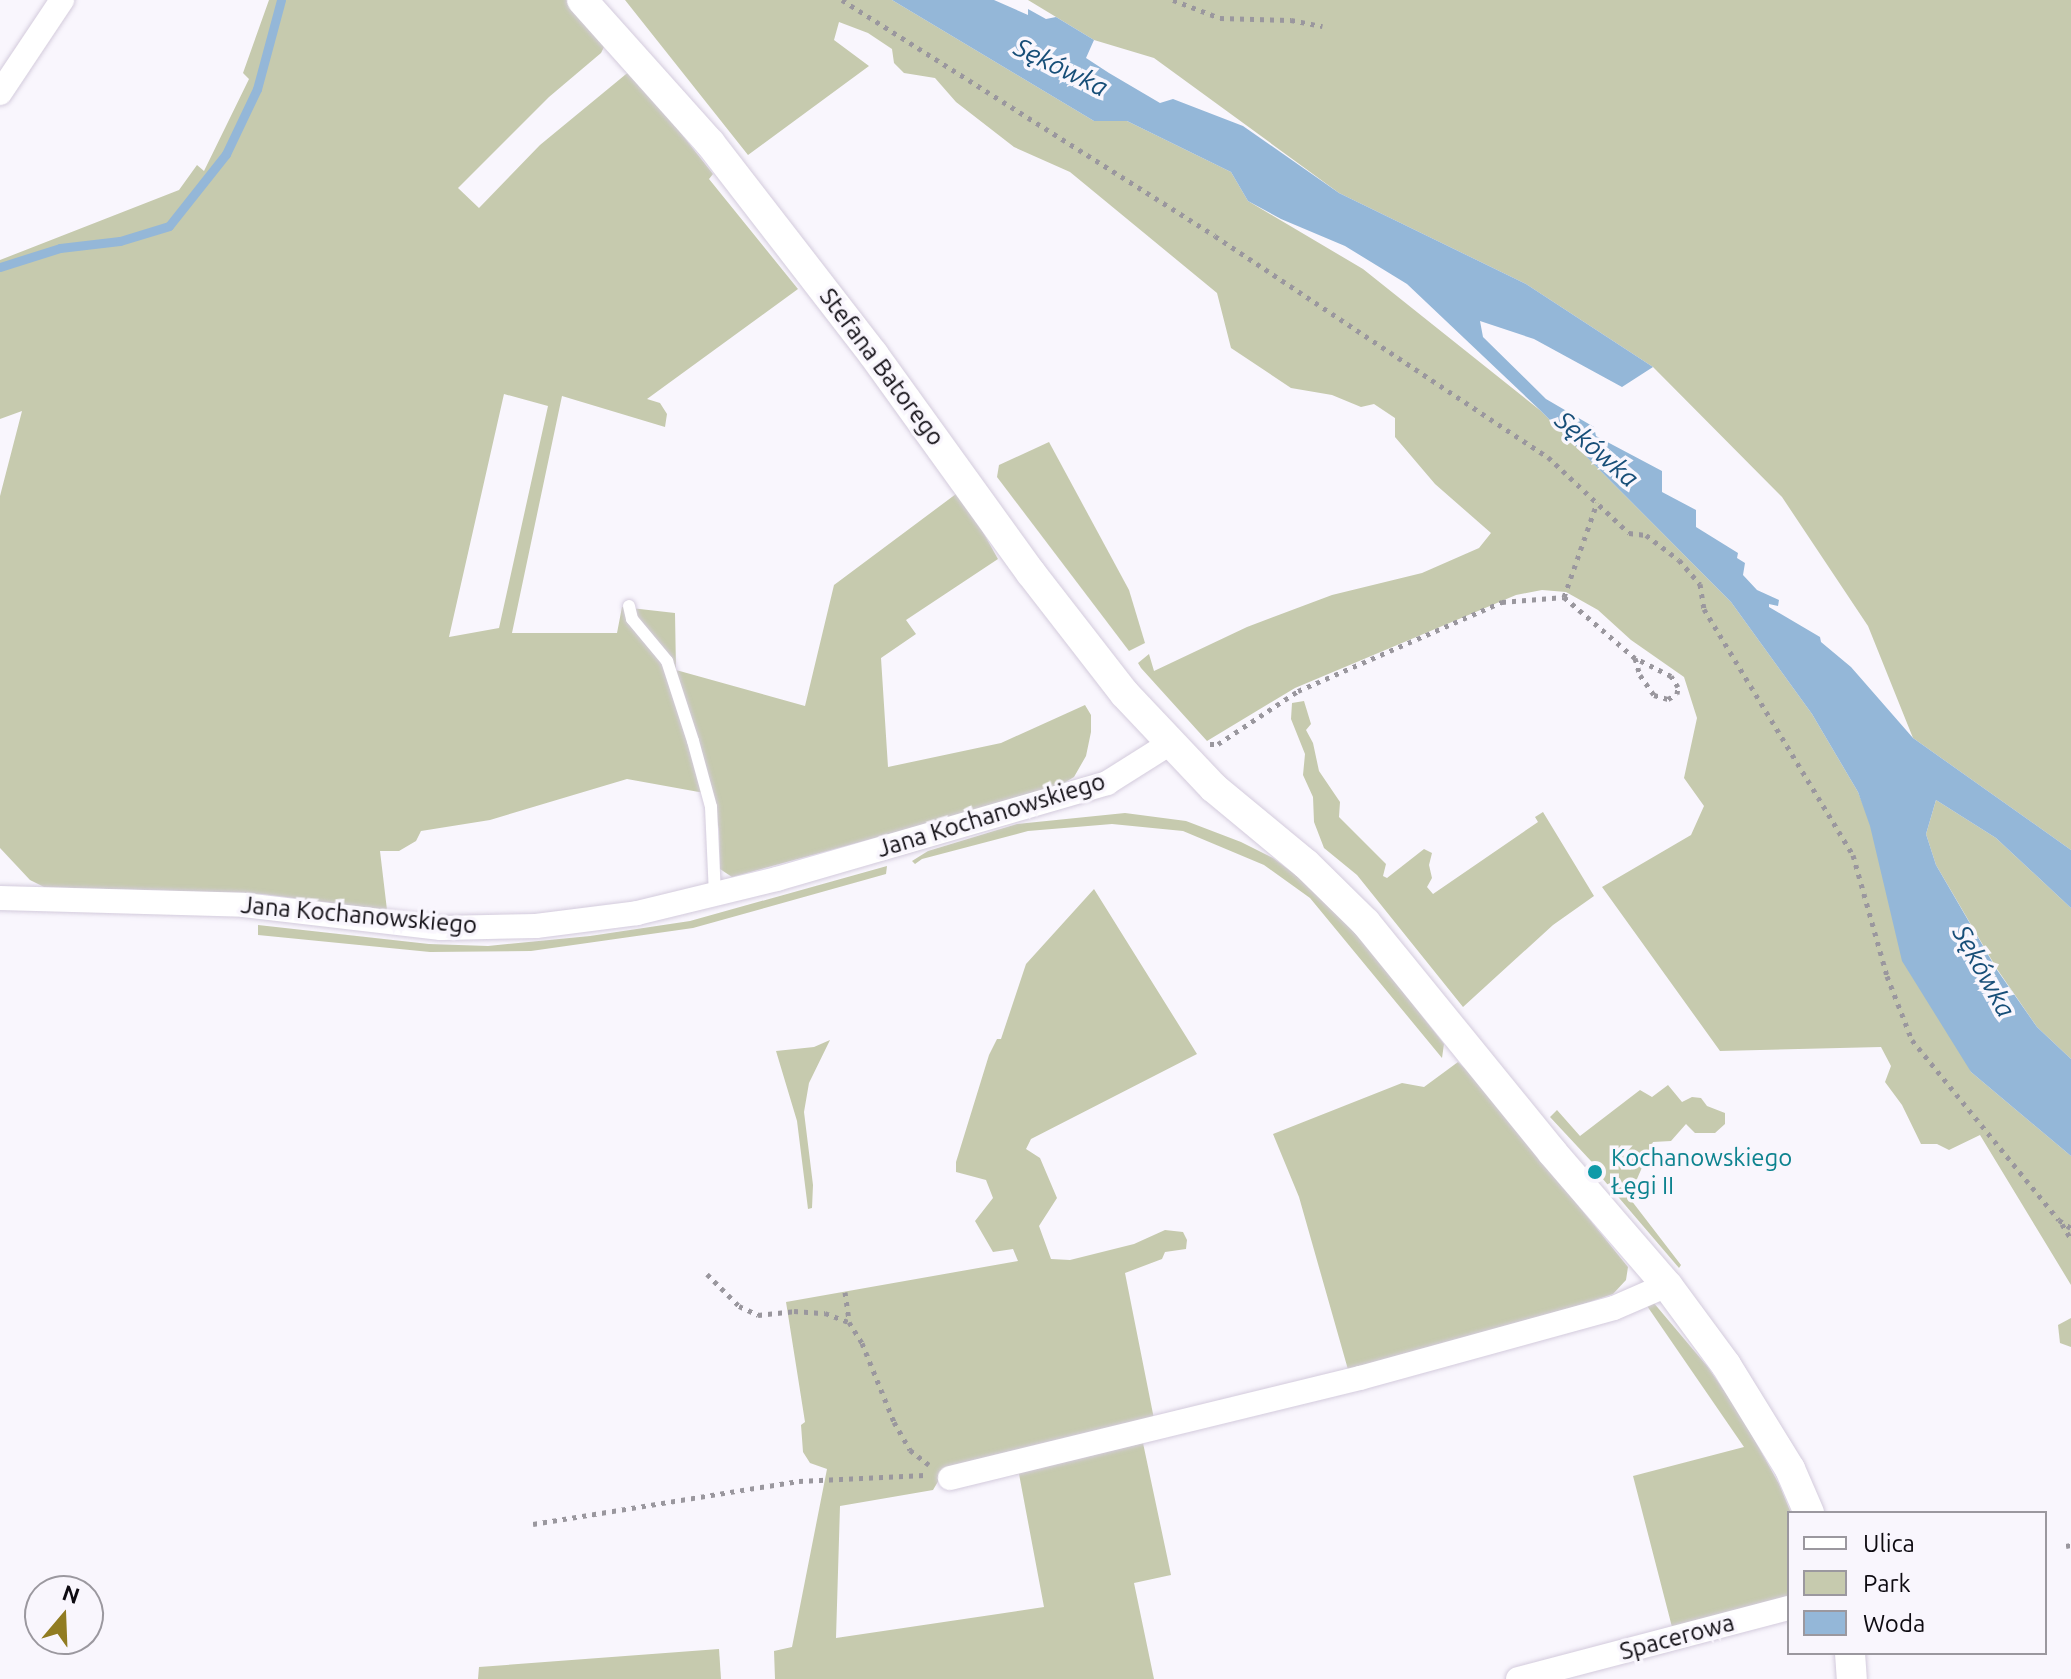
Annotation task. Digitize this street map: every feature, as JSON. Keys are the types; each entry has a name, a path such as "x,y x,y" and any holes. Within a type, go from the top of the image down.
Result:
{"street":[{"path":"0,93 62,0"},
{"name":"Stefana Batorego","path":"582,0 710,143 880,364 1092,655 1169,744"},
{"path":"1169,744 1214,788 1306,864 1366,923 1552,1152 1667,1285 1726,1365 1790,1469 1808,1511"},
{"name":"Jana Kochanowskiego","path":"0,898 244,905 441,928 536,926 637,913 715,894 1107,783 1169,744"},
{"path":"950,1478 1360,1378 1614,1308 1667,1285"},
{"name":"Spacerowa","path":"1518,1679 1787,1609"},
{"path":"1850,1655 1852,1679"}],"lane":[{"path":"629,606 632,619 667,661 693,741 711,807 715,894"}],"path":[{"path":"842,0 1215,236 1548,457 1629,533 1646,535 1679,560 1700,584 1704,609 1853,855 1887,976 1912,1040 2059,1220 2071,1239"},
{"path":"1173,0 1220,18 1291,20 1322,26"},
{"path":"1564,597 1597,503"},
{"path":"1169,744 1218,744 1298,691 1502,602 1564,597 1635,658 1671,676 1678,687 1677,694 1668,699 1654,695 1640,675 1635,658"},
{"path":"2059,1220 2071,1228"},
{"path":"707,1274 739,1306 758,1315 810,1312 849,1322"},
{"path":"845,1292 849,1322 910,1450 950,1478"},
{"path":"533,1524 799,1481 910,1474 950,1478"}],"green space":[{"path":"269,0 571,0 607,41 601,53 549,97 458,188 479,208 540,145 631,70 713,174 709,179 798,289 647,399 660,403 667,414 665,427 562,396 512,633 617,633 622,607 675,613 676,670 805,706 834,585 960,491 998,559 906,620 916,634 881,658 888,767 1001,743 1085,705 1091,715 1091,732 1086,756 1074,777 1054,789 732,877 720,869 719,829 710,794 627,779 490,820 421,831 416,841 399,851 380,851 387,910 262,894 44,887 30,880 0,848 0,496 22,411 0,419 0,260 179,190 197,165 204,171 249,79 243,73","holes":["504,394 548,406 499,628 449,637"]},
{"path":"625,0 892,0 1094,121 1127,121 1231,172 1248,201 1363,269 1541,411 1731,602 1812,714 1858,792 1971,1072 2071,1156 2071,1285 1980,1135 1949,1150 1937,1144 1921,1144 1902,1105 1885,1082 1891,1066 1881,1047 1720,1051 1602,887 1691,835 1704,806 1684,778 1697,718 1684,677 1631,640 1598,610 1566,592 1542,590 1516,595 1295,688 1207,741 1141,668 1138,663 1149,654 1154,671 1247,627 1332,595 1422,573 1479,548 1491,533 1435,484 1395,437 1395,418 1374,404 1361,407 1332,395 1291,388 1231,348 1217,293 1070,172 1014,147 956,102 935,78 904,73 894,63 892,49 868,33 839,22 834,40 869,66 748,155"},
{"path":"1028,0 2071,0 2071,850 1913,738 1868,626 1782,497 1653,367 1526,284 1339,193 1154,58 1094,40"},
{"path":"1049,442 1129,590 1145,643 1129,651 997,477 999,465"},
{"path":"1304,701 1311,724 1306,730 1313,743 1319,771 1340,802 1339,817 1386,864 1383,876 1387,878 1424,849 1432,853 1429,865 1432,878 1427,887 1433,894 1538,822 1535,817 1543,812 1594,896 1553,925 1463,1007 1357,875 1324,848 1314,822 1313,797 1303,775 1305,754 1291,719 1292,703"},
{"path":"1936,800 1996,838 2071,908 2071,1059 2037,1027 1997,969 1936,865 1926,834"},
{"path":"1125,813 1186,821 1241,842 1273,858 1316,890 1363,941 1444,1044 1442,1058 1310,898 1264,865 1183,831 1112,824 1028,831 922,859 915,864 912,861 928,851 1017,824"},
{"path":"887,866 886,874 693,928 531,951 430,952 258,935 258,925 429,944 488,946 590,936 690,921"},
{"path":"1094,889 1197,1054 1031,1139 1026,1149 1040,1158 1057,1198 1039,1226 1051,1259 1070,1260 1134,1244 1165,1230 1183,1232 1187,1240 1186,1249 1165,1252 1162,1259 1125,1273 1155,1424 946,1468 933,1490 840,1506 836,1638 1044,1607 1019,1474 997,1478 1143,1443 1171,1575 1134,1583 1154,1679 775,1679 774,1651 792,1647 827,1469 810,1463 803,1452 801,1425 805,1422 786,1302 1018,1261 1013,1249 993,1252 975,1221 993,1198 986,1180 956,1172 956,1162 989,1055 997,1039 1001,1039 1026,964"},
{"path":"830,1040 809,1083 804,1112 813,1185 812,1208 808,1209 797,1121 776,1051 814,1047"},
{"path":"1458,1062 1474,1077 1628,1267 1626,1280 1613,1294 1526,1323 1349,1373 1299,1197 1273,1134 1402,1083 1424,1087"},
{"path":"1668,1085 1682,1102 1692,1097 1701,1098 1707,1106 1725,1113 1725,1124 1715,1133 1695,1133 1686,1124 1671,1141 1653,1142 1637,1179 1621,1187 1681,1265 1679,1268 1602,1178 1604,1175 1550,1117 1557,1110 1580,1136 1640,1090 1652,1097"},
{"path":"1653,1302 1707,1366 1739,1412 1779,1484 1790,1511 1787,1511 1787,1599 1672,1627 1633,1476 1744,1447 1645,1303"},
{"path":"2071,1318 2071,1347 2060,1343 2058,1325"},
{"path":"719,1649 721,1679 478,1679 479,1667"}],"water":[{"name":"Sękówka","path":"892,0 994,0 1028,15 1028,9 1046,19 1056,17 1094,40 1086,58 1160,103 1173,99 1243,126 1339,193 1526,284 1653,367 1622,387 1534,339 1480,321 1483,337 1546,399 1594,427 1596,436 1662,471 1662,492 1696,510 1696,527 1738,553 1737,558 1745,563 1743,575 1757,590 1779,600 1778,606 1769,604 1769,607 1820,637 1821,642 1851,667 1913,738 2071,850 2071,908 1996,838 1936,800 1926,834 1936,865 1997,970 2037,1027 2071,1059 2071,1156 1971,1072 1902,961 1870,826 1858,792 1812,714 1731,602 1541,411 1407,284 1345,246 1281,219 1248,201 1231,172 1127,121 1094,121"}],"waterway":[{"path":"0,267 60,248 120,241 169,226 226,154 257,89 281,0"}],"place":[{"name":"Kochanowskiego Łęgi II","path":"1595,1172"}]}
